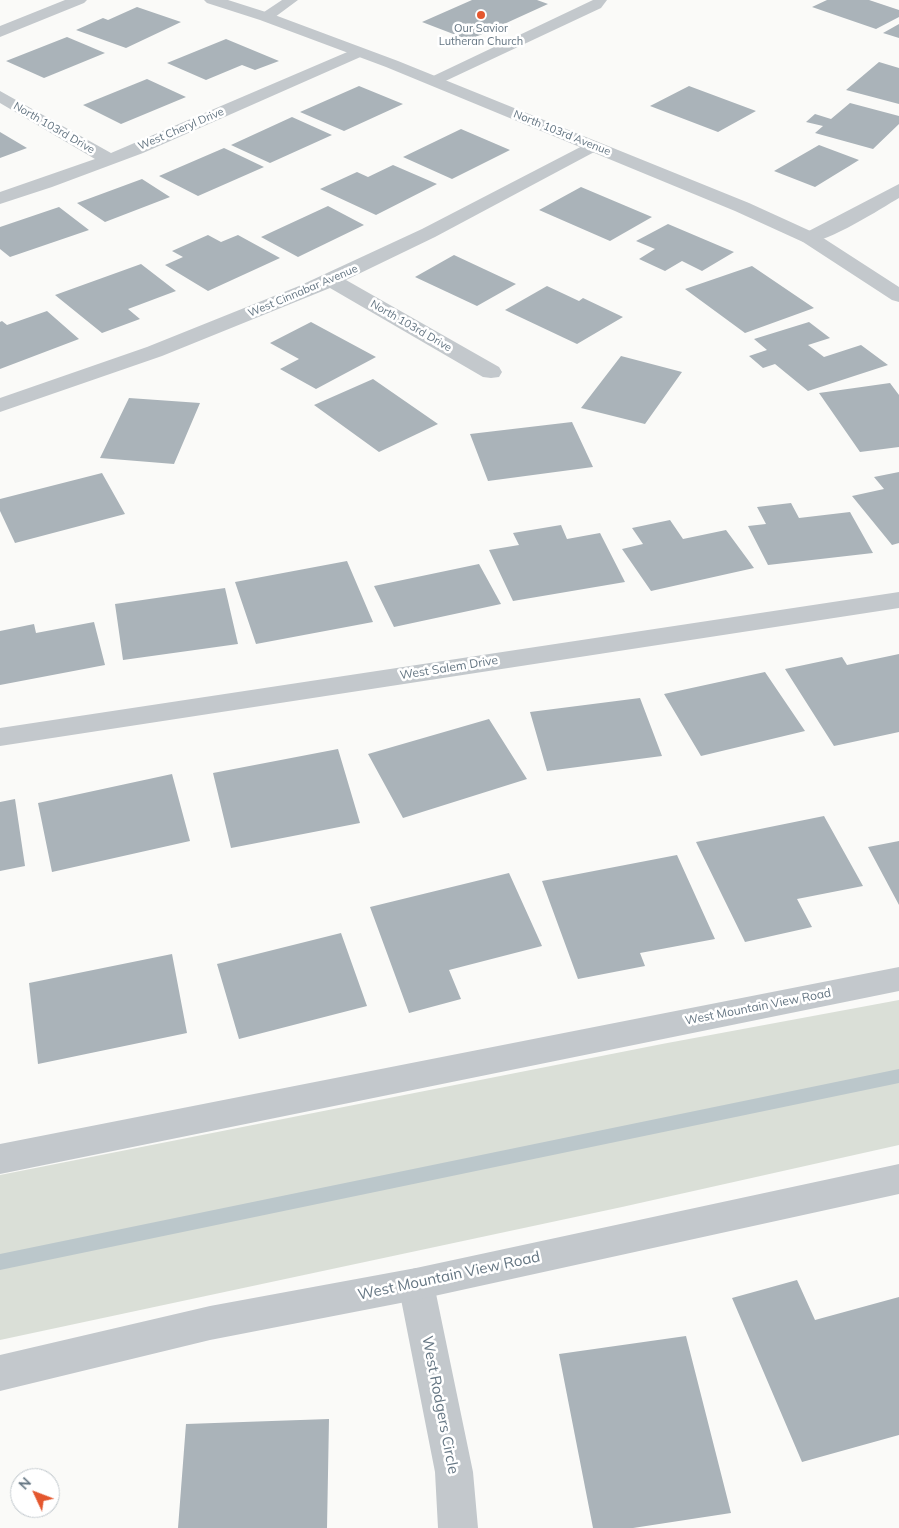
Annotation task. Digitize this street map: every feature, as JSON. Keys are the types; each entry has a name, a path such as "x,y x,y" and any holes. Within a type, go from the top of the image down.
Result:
{"street":[{"path":"0,32 79,0"},
{"name":"North 103rd Avenue","path":"212,0 266,17 434,81 742,207 810,238 899,296"},
{"name":"West Cheryl Drive","path":"0,198 109,159 194,125 359,52"},
{"name":"North 103rd Drive","path":"0,96 109,159"},
{"name":"West Cinnabar Avenue","path":"0,405 145,356 332,280 406,245 592,146"},
{"path":"810,238 851,218 899,190"},
{"name":"North 103rd Drive","path":"332,280 491,372"},
{"name":"West Salem Drive","path":"0,737 899,600"},
{"name":"West Mountain View Road","path":"0,1159 899,979"},
{"name":"West Mountain View Road","path":"0,1372 210,1323 416,1284 899,1179"},
{"name":"West Rodgers Circle","path":"416,1284 454,1472 458,1528"}],"lane":[{"path":"266,17 291,0"},
{"path":"434,81 596,5 600,0"}],"shaded area":[{"path":"899,1000 899,1145 622,1207 0,1340 0,1175 662,1044"}],"building":[{"path":"472,0 537,0 548,4 469,40 422,22"},
{"path":"827,0 869,0 899,10 899,17 876,29 812,7"},
{"path":"137,7 181,22 126,48 76,30 103,18 108,20"},
{"path":"899,24 899,38 883,33"},
{"path":"67,37 105,53 44,78 6,61"},
{"path":"226,39 279,61 255,70 242,65 206,80 167,63"},
{"path":"879,62 899,68 899,104 846,90"},
{"path":"147,79 186,97 121,124 83,105"},
{"path":"359,86 403,104 344,131 300,112"},
{"path":"689,86 756,111 718,132 650,106"},
{"path":"850,103 899,116 899,124 873,149 815,133 823,126 806,122 815,114 831,119"},
{"path":"292,117 332,135 270,163 231,145"},
{"path":"461,129 510,150 452,179 403,157"},
{"path":"0,132 27,148 0,158"},
{"path":"819,145 859,160 815,187 774,171"},
{"path":"224,148 264,167 198,196 159,176"},
{"path":"393,165 437,184 376,215 320,189 357,172 368,177"},
{"path":"142,179 170,197 105,222 77,203"},
{"path":"581,187 652,217 610,241 539,210"},
{"path":"328,206 364,225 298,257 261,237"},
{"path":"59,207 89,230 10,257 0,249 0,227"},
{"path":"668,224 734,252 702,271 682,261 665,271 639,259 655,249 636,241"},
{"path":"208,235 221,242 238,235 280,258 208,291 165,265 183,257 172,251"},
{"path":"454,255 516,284 477,306 415,277"},
{"path":"141,264 176,291 128,309 140,319 102,333 55,295"},
{"path":"752,266 814,308 745,333 685,289"},
{"path":"547,286 579,301 583,298 623,317 577,344 505,310"},
{"path":"47,311 79,339 0,369 0,322 2,321 7,325"},
{"path":"311,322 376,357 316,389 280,369 299,359 270,343"},
{"path":"809,322 830,338 808,345 824,357 861,345 888,365 808,391 775,364 763,368 749,356 767,350 754,339"},
{"path":"621,356 682,372 645,424 581,408"},
{"path":"373,379 438,424 379,452 314,405"},
{"path":"890,383 899,395 899,447 860,452 819,393"},
{"path":"129,398 200,403 174,464 100,458"},
{"path":"572,422 593,467 488,481 470,434"},
{"path":"899,472 899,543 892,545 852,496 884,489 874,477"},
{"path":"102,473 125,514 15,543 0,511 0,499"},
{"path":"791,503 799,518 850,512 873,553 768,565 748,526 766,524 757,507"},
{"path":"670,520 683,539 726,530 754,568 651,591 622,549 643,544 632,528"},
{"path":"561,525 567,539 600,533 625,582 513,601 489,550 519,545 513,533"},
{"path":"347,561 373,622 256,644 235,582"},
{"path":"479,564 501,604 394,627 374,586"},
{"path":"225,588 238,644 123,660 115,604"},
{"path":"94,622 105,665 0,685 0,631 34,624 36,633"},
{"path":"899,654 899,732 834,746 785,669 842,657 847,665"},
{"path":"765,672 805,731 701,756 664,694"},
{"path":"640,698 662,756 547,771 530,712"},
{"path":"489,719 527,779 403,818 368,754"},
{"path":"338,749 360,823 231,848 213,773"},
{"path":"172,774 190,841 52,872 38,803"},
{"path":"15,799 25,866 0,871 0,802"},
{"path":"824,816 863,886 797,899 812,927 745,942 696,842"},
{"path":"899,841 899,905 868,847"},
{"path":"677,855 715,939 640,953 645,966 578,979 542,881"},
{"path":"509,873 542,946 449,970 461,999 409,1013 370,907"},
{"path":"341,933 367,1006 239,1039 217,964"},
{"path":"172,954 187,1033 38,1064 29,983"},
{"path":"797,1280 815,1320 899,1297 899,1435 802,1462 732,1298"},
{"path":"686,1336 731,1513 633,1528 593,1528 559,1354"},
{"path":"329,1419 327,1528 178,1528 186,1424"}],"waterway":[{"path":"0,1262 899,1076"}],"place":[{"name":"Our Savior Lutheran Church","path":"481,15"}]}
